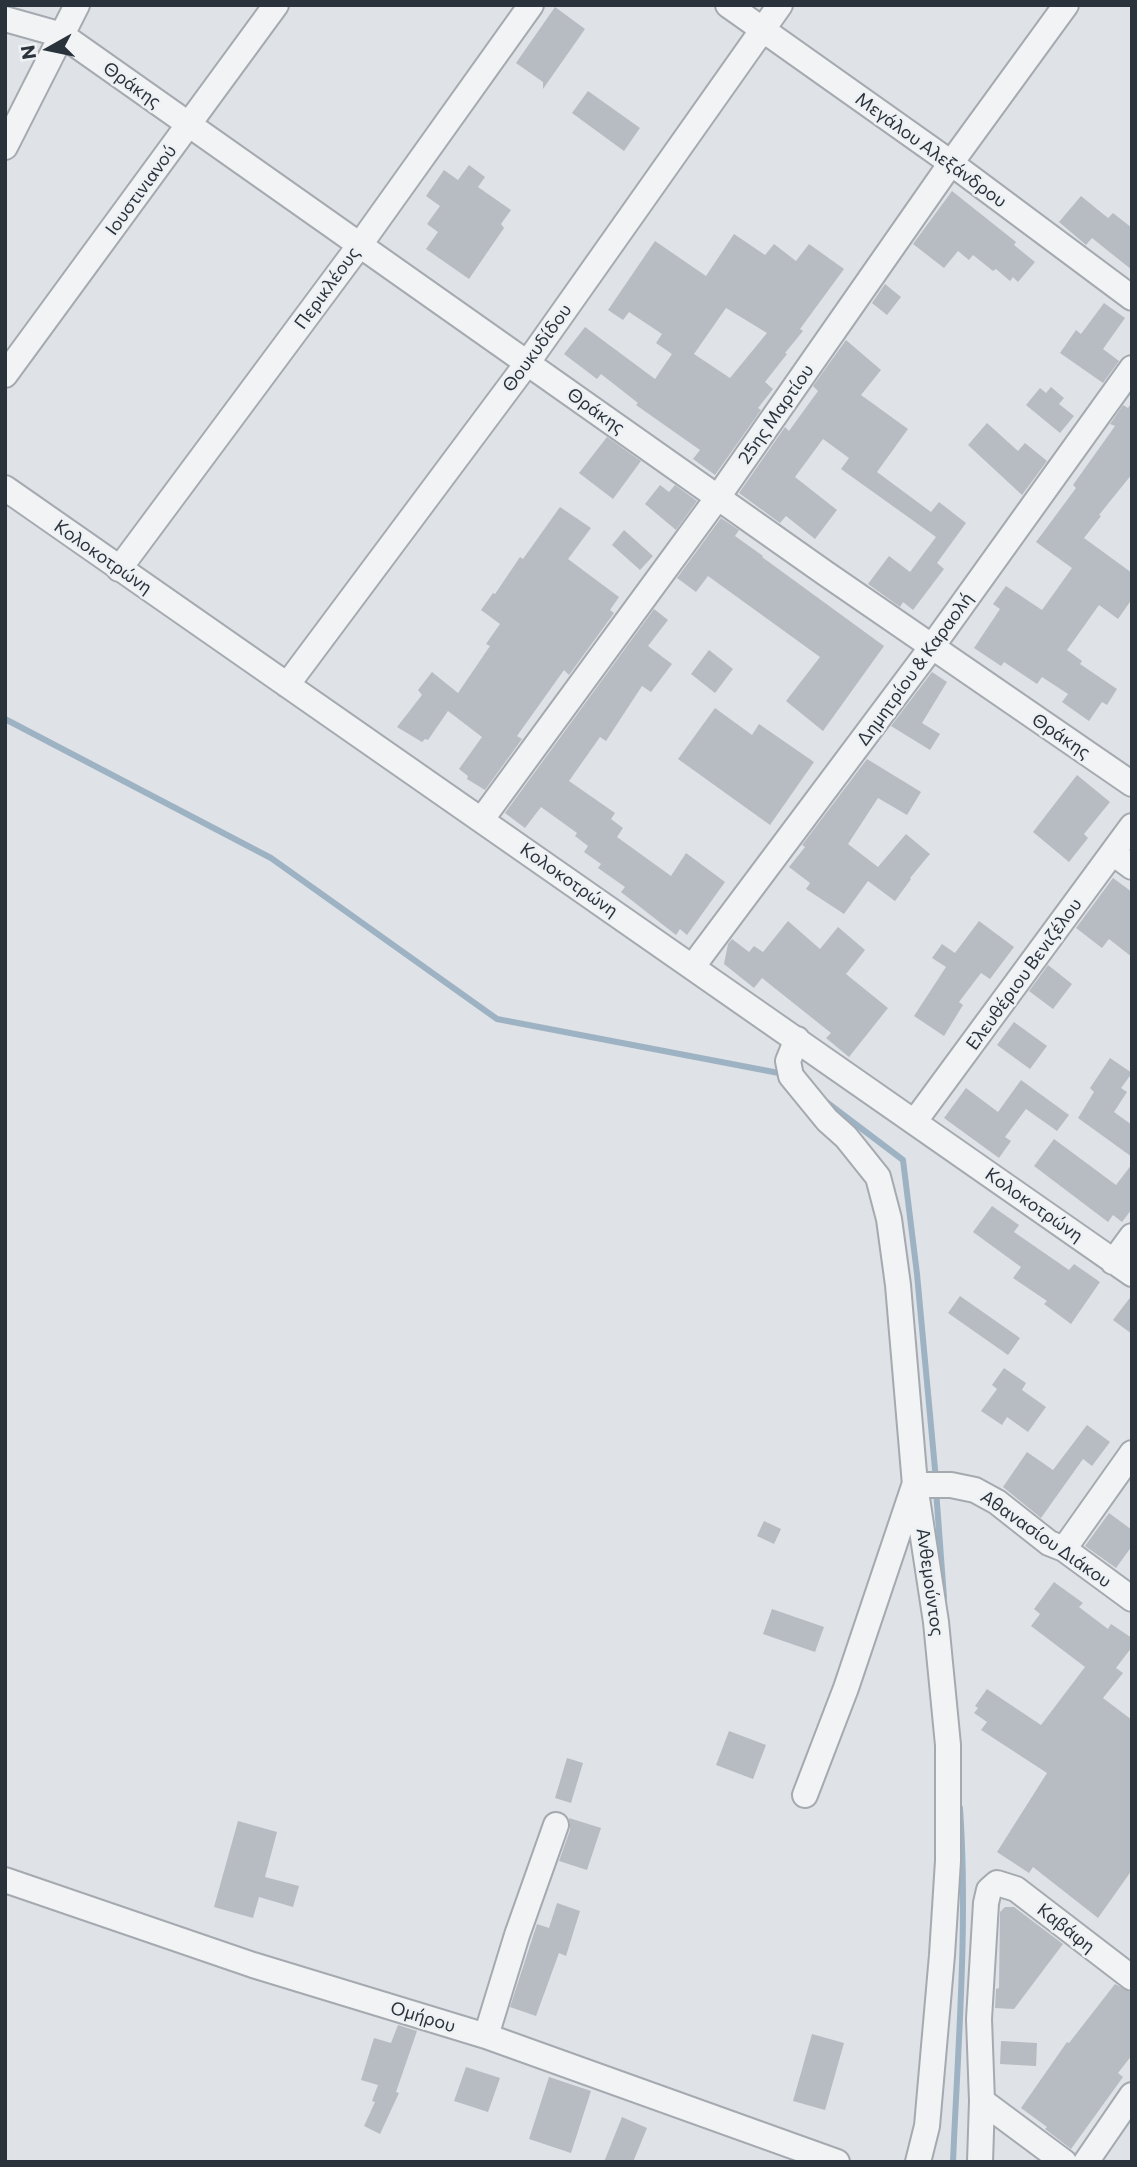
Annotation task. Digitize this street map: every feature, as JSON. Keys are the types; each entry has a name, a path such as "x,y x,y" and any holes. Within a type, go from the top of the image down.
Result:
{"street":[{"path":"5,147 77,5"},
{"name":"Ιουστινιανού","path":"5,375 276,5"},
{"name":"Περικλέους","path":"119,569 359,246 531,5"},
{"name":"Μεγάλου Αλεξάνδρου","path":"728,5 951,163 1132,298"},
{"name":"Θουκυδίδου","path":"287,685 528,362 780,5"},
{"name":"25ης Μαρτίου","path":"482,819 718,497 951,163 1066,5"},
{"name":"Θράκης","path":"5,19 62,35 931,648 1132,785"},
{"name":"Δημητρίου & Καραολή","path":"693,966 931,648 1132,368"},
{"name":"Κολοκοτρώνη","path":"5,488 1123,1268"},
{"name":"Ελευθέριου Βενιζέλου","path":"915,1121 1122,860 1132,826"},
{"name":"Ανθεμούντος","path":"797,1039 788,1061 791,1076 878,1177 889,1219 898,1285 915,1485 936,1622 947,1745 949,1808 939,1994 927,2126 918,2162"},
{"path":"1123,1268 1132,1236"},
{"path":"1064,1549 1132,1453"},
{"path":"805,1796 846,1688 915,1485"},
{"name":"Αθανασίου Διάκου","path":"915,1485 951,1485 975,1490 996,1502 1049,1543 1064,1549 1132,1599"},
{"path":"486,2036 517,1935 556,1825"},
{"name":"Ομήρου","path":"5,1880 253,1965 486,2036 837,2162"},
{"name":"Καβάφη","path":"982,2101 979,2019 989,1890 998,1884 1016,1889 1132,1978"},
{"path":"1086,2162 1132,2095"},
{"path":"980,2162 982,2101"},
{"path":"982,2101 1064,2162"}],"building":[{"path":"555,7 585,29 543,89 543,82 516,63"},
{"path":"588,91 640,128 624,151 572,113"},
{"path":"469,165 485,177 478,187 511,210 501,224 504,228 469,279 426,249 438,232 427,224 440,206 426,196 444,170 458,180"},
{"path":"952,191 1016,242 1014,245 1035,262 1018,282 1013,277 1010,281 996,269 993,271 973,255 969,260 958,251 944,268 913,244"},
{"path":"1081,196 1108,218 1113,213 1132,228 1132,270 1092,238 1086,245 1059,222"},
{"path":"734,234 765,255 774,244 796,261 809,244 844,269 765,382 773,389 715,475 693,459 700,450 636,405 638,403 601,374 597,379 564,354 585,327 655,379 672,354 656,343 662,334 629,312 623,320 608,310 655,241 706,276","holes":["726,308 767,333 730,378 694,354"]},
{"path":"885,284 901,297 887,315 872,303"},
{"path":"1104,303 1125,318 1103,349 1119,361 1103,383 1060,353 1076,330 1081,334"},
{"path":"846,340 881,370 861,395 908,429 877,472 931,512 939,502 966,523 937,563 944,569 913,610 903,602 900,607 868,584 889,556 910,572 936,537 841,469 849,458 823,439 795,477 837,510 815,539 786,516 780,523 739,493 785,427 789,431 818,391 813,386"},
{"path":"1051,387 1064,398 1059,404 1074,416 1060,433 1026,405 1040,388 1046,393"},
{"path":"1132,402 1132,474 1084,538 1132,573 1132,599 1118,619 1099,605 1067,650 1082,661 1080,664 1117,689 1107,705 1102,702 1089,721 1062,702 1068,694 1042,677 1037,684 1004,662 1001,666 974,648 1000,609 993,604 1006,586 1042,610 1072,568 1036,542 1076,488 1073,485 1115,426 1110,424 1123,405 1128,408"},
{"path":"987,423 1018,451 1025,443 1047,461 1022,495 968,445"},
{"path":"607,437 641,461 613,499 579,473"},
{"path":"660,485 669,492 675,485 697,501 676,530 645,504"},
{"path":"560,507 591,528 568,559 619,597 610,610 614,613 569,675 564,670 517,736 522,739 485,790 467,779 468,776 459,769 482,737 448,711 428,740 422,742 397,727 422,695 418,690 432,672 458,693 490,646 486,644 500,624 481,610 520,557 523,559"},
{"path":"721,518 739,530 735,536 884,646 823,731 786,701 820,657 708,576 696,592 677,578"},
{"path":"624,530 653,556 640,570 612,545"},
{"path":"654,609 668,620 648,646 672,664 651,692 642,686 606,741 600,737 569,781 615,813 611,819 623,828 617,837 671,876 686,853 725,882 687,935 680,929 676,935 621,892 625,887 598,868 601,864 584,852 588,846 575,836 577,833 541,807 525,828 505,813"},
{"path":"709,650 733,669 715,693 691,674"},
{"path":"932,672 947,682 922,723 940,734 930,750 891,726"},
{"path":"715,708 752,735 759,724 814,762 770,825 678,759"},
{"path":"867,759 921,792 907,815 878,798 848,844 878,867 906,834 930,854 895,901 868,881 844,914 806,889 810,883 789,867 805,847 802,845"},
{"path":"1077,775 1110,802 1084,834 1088,838 1069,862 1033,832"},
{"path":"1113,878 1132,892 1132,957 1109,939 1102,948 1076,928"},
{"path":"788,921 820,949 838,927 865,950 846,974 888,1008 849,1057 826,1038 831,1033 762,978 754,988 724,964 728,944 732,939 749,952 754,946 763,952"},
{"path":"979,921 1014,947 990,979 981,973 959,1002 963,1005 944,1036 914,1016 946,967 932,958 942,944 955,953"},
{"path":"1048,965 1072,984 1053,1009 1029,991"},
{"path":"1014,1022 1047,1046 1030,1069 997,1045"},
{"path":"1110,1058 1132,1073 1121,1088 1127,1092 1114,1112 1132,1125 1132,1157 1078,1118 1094,1092 1090,1088"},
{"path":"1021,1080 1069,1115 1057,1131 1026,1109 1005,1137 1011,1141 999,1158 944,1118 966,1088 998,1112"},
{"path":"1054,1139 1116,1185 1132,1164 1132,1209 1122,1222 1113,1215 1108,1222 1034,1166"},
{"path":"992,1206 1019,1225 1014,1232 1069,1270 1074,1264 1100,1282 1071,1324 1044,1304 1047,1301 1013,1278 1021,1267 973,1232"},
{"path":"1132,1295 1132,1334 1113,1320"},
{"path":"960,1296 1020,1338 1008,1355 948,1313"},
{"path":"1004,1368 1026,1383 1022,1390 1046,1407 1028,1432 1007,1417 1002,1425 981,1411 997,1389 992,1385"},
{"path":"1087,1425 1110,1442 1092,1466 1083,1459 1041,1518 1003,1487 1027,1452 1053,1470"},
{"path":"1109,1513 1132,1530 1132,1546 1116,1568 1085,1546"},
{"path":"764,1521 781,1529 774,1544 757,1536"},
{"path":"1054,1582 1083,1603 1079,1607 1108,1629 1111,1624 1132,1638 1132,1647 1116,1668 1123,1673 1103,1698 1132,1720 1132,1870 1098,1918 1033,1867 1029,1873 997,1852 1047,1773 981,1730 987,1722 974,1713 978,1708 975,1706 987,1689 1041,1725 1085,1667 1031,1626 1040,1614 1034,1609"},
{"path":"772,1609 824,1627 815,1652 763,1634"},
{"path":"729,1731 766,1745 753,1779 716,1765"},
{"path":"567,1758 583,1763 571,1803 555,1798"},
{"path":"569,1818 601,1828 587,1870 559,1861 570,1830"},
{"path":"238,1821 277,1832 265,1877 299,1886 293,1907 259,1897 253,1918 214,1907"},
{"path":"557,1903 580,1911 566,1956 559,1953 536,2016 510,2007 537,1924 549,1928"},
{"path":"1005,1907 1014,1907 1063,1944 1014,2009 995,2008 996,1989 999,1988 1000,1912"},
{"path":"1115,1984 1132,1993 1132,2055 1118,2073 1123,2077 1071,2149 1021,2108 1067,2042 1069,2043"},
{"path":"398,2025 417,2031 396,2092 399,2093 380,2134 364,2126 375,2102 372,2101 378,2085 361,2080 374,2038 391,2043"},
{"path":"812,2034 844,2043 825,2110 793,2101"},
{"path":"1001,2041 1037,2043 1036,2066 1000,2064"},
{"path":"466,2067 500,2078 488,2112 454,2101"},
{"path":"549,2077 591,2091 571,2153 529,2139"},
{"path":"622,2117 647,2128 633,2162 604,2162"}],"waterway":[{"path":"5,719 271,858 497,1019 784,1074"},
{"path":"825,1101 903,1160 917,1274 936,1480"},
{"path":"936,1490 944,1598"},
{"path":"953,2162 963,1940 960,1808"}]}
